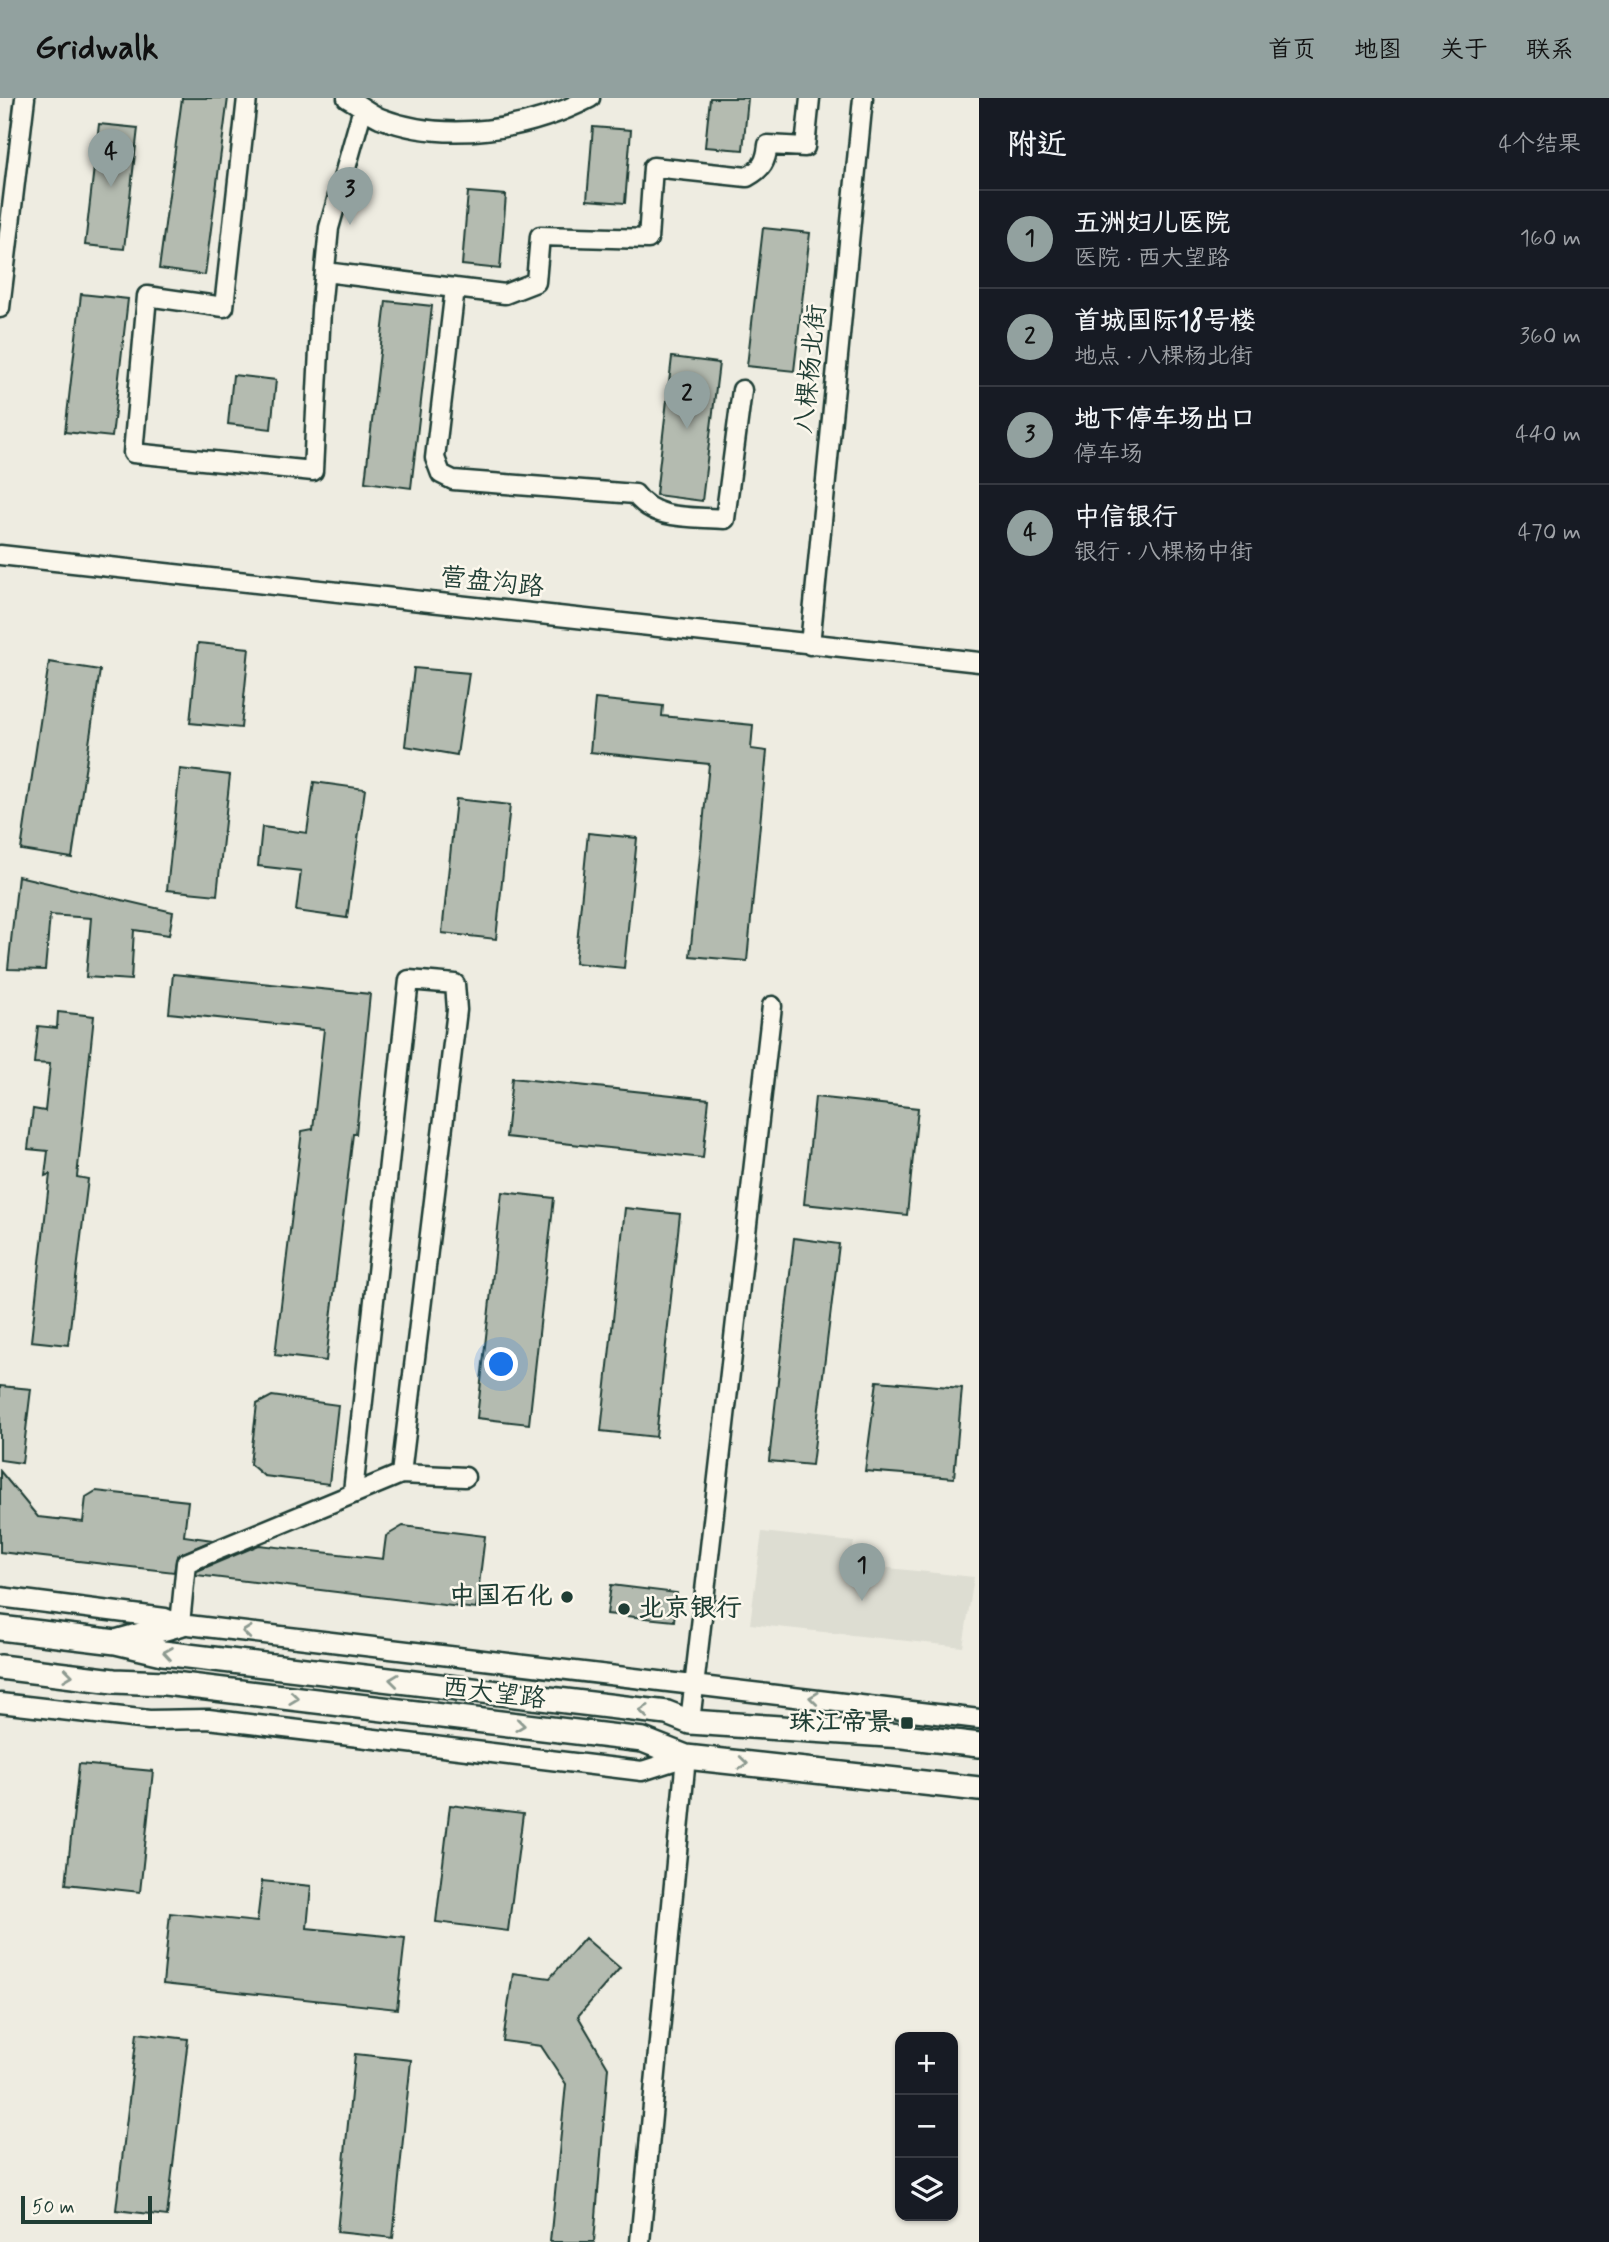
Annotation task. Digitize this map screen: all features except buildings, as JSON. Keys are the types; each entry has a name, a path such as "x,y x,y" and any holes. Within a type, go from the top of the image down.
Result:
{"main road":[{"path":"116,1642 180,1624"},
{"name":"西大望路","path":"0,1628 116,1642 163,1653 667,1713 690,1722 903,1736 979,1745"},
{"name":"西大望路","path":"0,1667 114,1681 165,1683 643,1740 686,1757 979,1789"}],"street":[{"path":"0,308 25,98"},
{"path":"247,98 224,307 147,296 133,453 313,471 329,228 361,116"},
{"path":"348,98 361,116 353,191"},
{"path":"361,116 380,117 436,131 503,129 566,110 590,98"},
{"path":"325,272 505,295 536,282 540,236 648,239 653,167 747,177 760,170 767,159 768,145 805,147 810,98"},
{"name":"八棵杨北街","path":"810,645 863,98"},
{"path":"455,288 435,458 441,474 453,480 635,494 644,506 658,514 725,519 742,390"},
{"name":"营盘沟路","path":"0,555 979,662"},
{"path":"353,1492 410,980 455,984 457,1010 401,1474"},
{"path":"690,1722 772,1006"},
{"path":"180,1624 186,1563 401,1474 465,1477"},
{"path":"0,1597 165,1618 180,1624 979,1719"},
{"path":"0,1703 149,1720 208,1719 642,1771 686,1757 640,2242"}],"shaded area":[{"path":"762,1532 854,1542 850,1564 974,1577 963,1647 750,1624"}],"place":[{"name":"中信银行","path":"111,187"},
{"name":"地下停车场出口","path":"350,225"},
{"name":"首城国际18号楼","path":"687,429"},
{"name":"中国石化","path":"567,1597"},
{"name":"五洲妇儿医院","path":"862,1601"},
{"name":"北京银行","path":"624,1609"},
{"name":"珠江帝景","path":"907,1723"}]}
